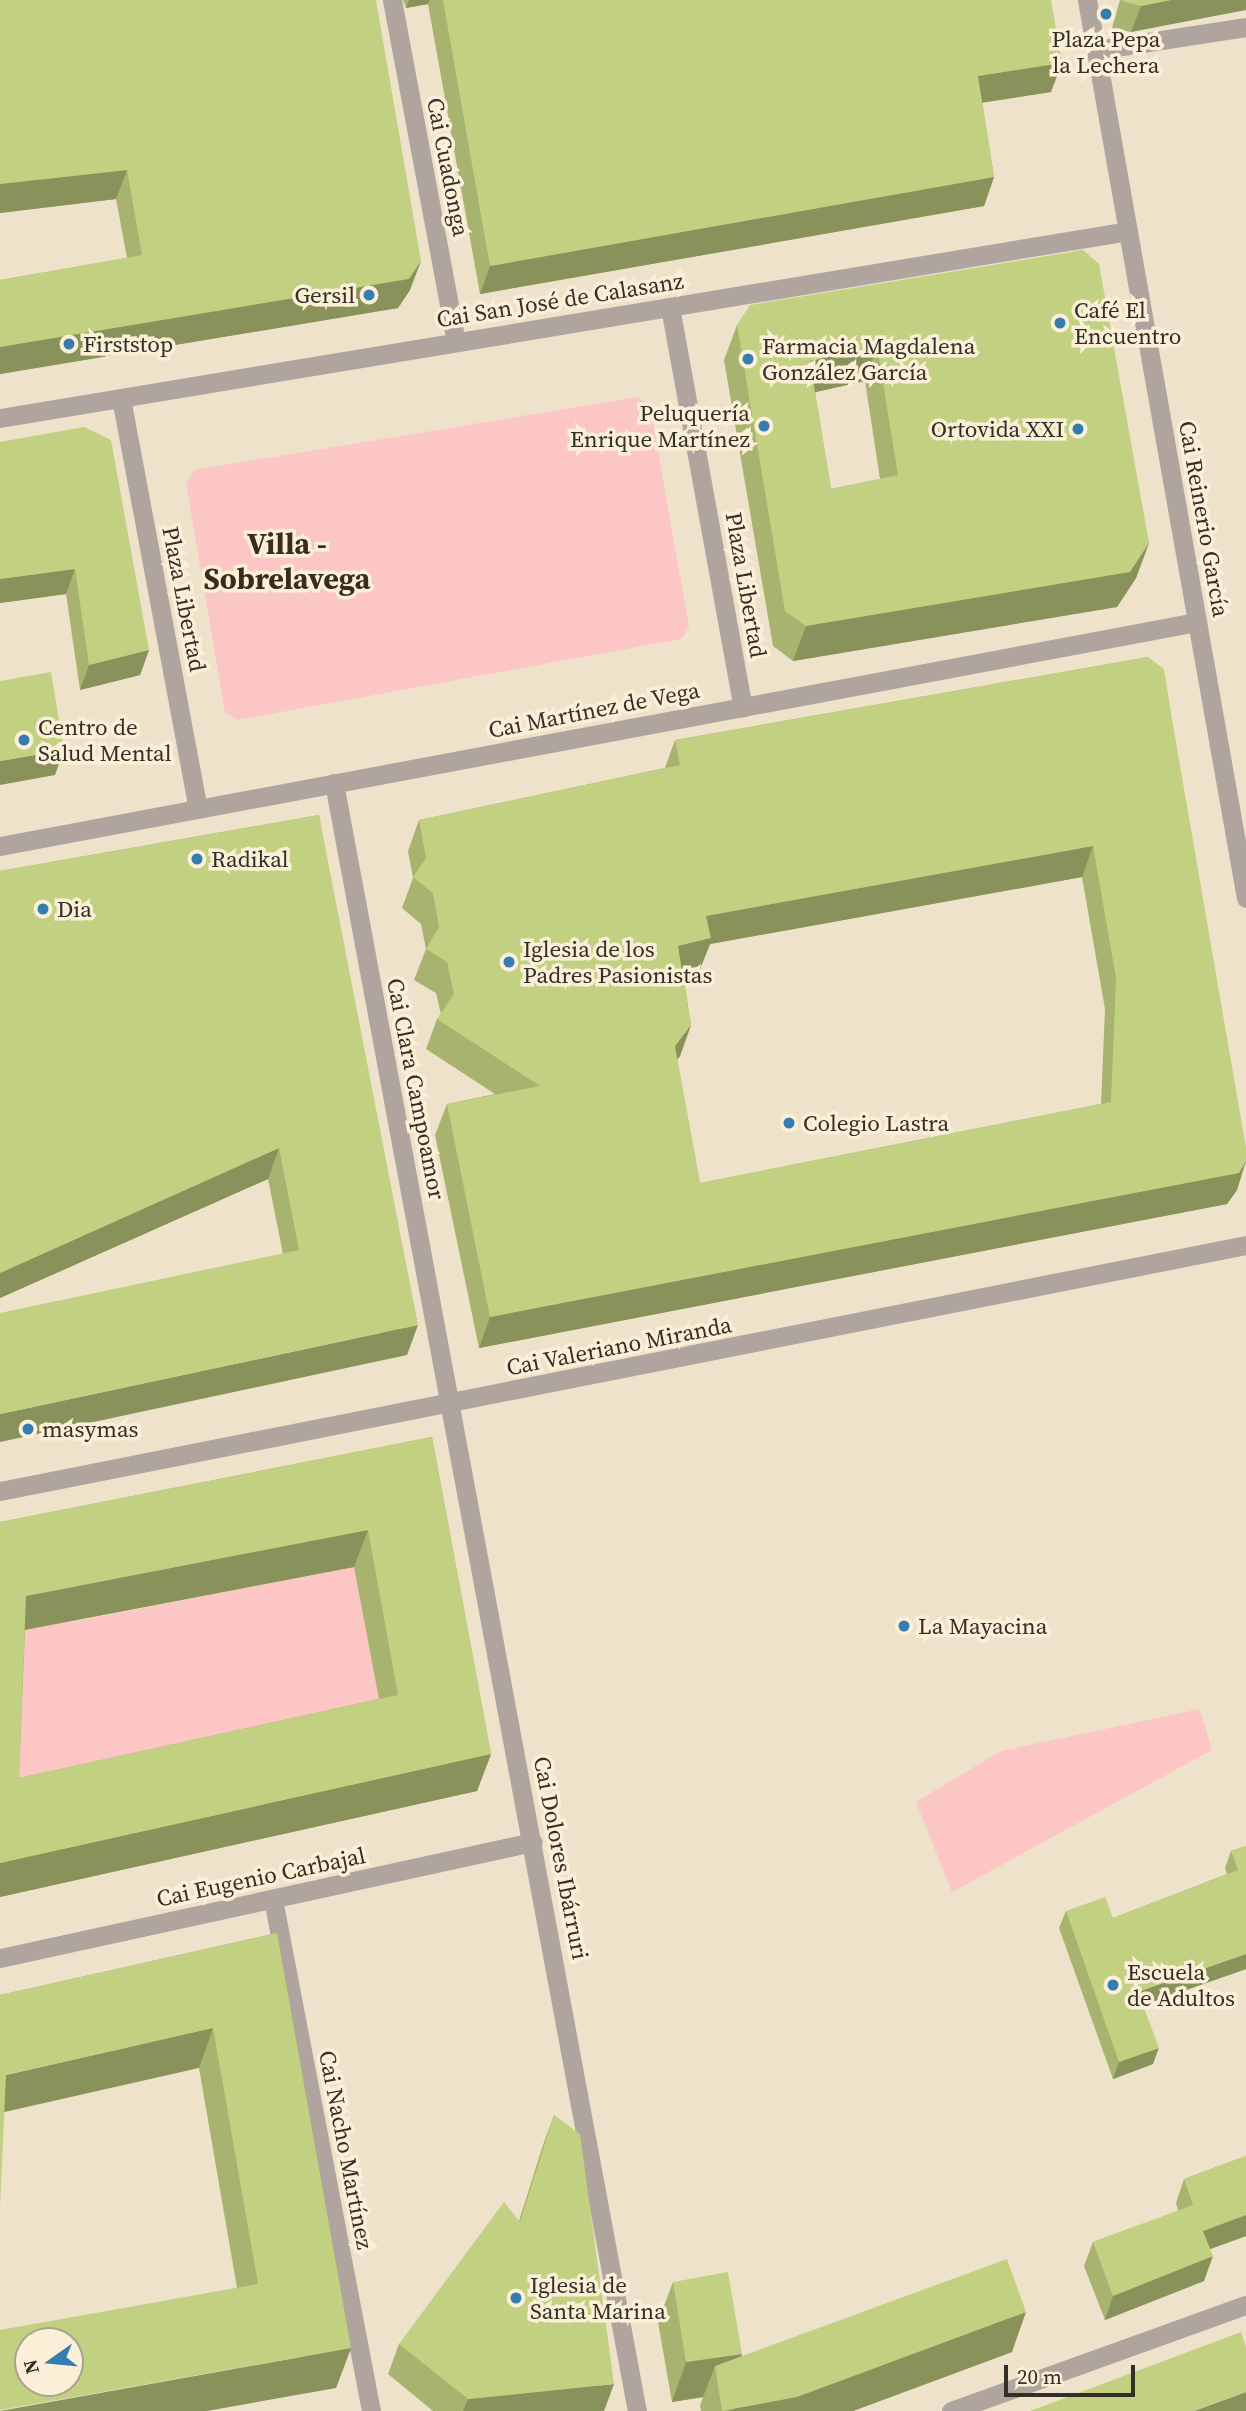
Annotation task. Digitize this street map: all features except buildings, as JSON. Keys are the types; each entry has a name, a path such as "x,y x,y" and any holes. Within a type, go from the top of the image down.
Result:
{"street":[{"name":"Cai Cuadonga","path":"392,0 456,342"},
{"name":"Cai Reinerio García","path":"1087,0 1246,898"},
{"path":"1096,50 1246,27"},
{"name":"Cai San José de Calasanz","path":"0,418 1128,231"},
{"name":"Plaza Libertad","path":"670,307 743,706"},
{"name":"Plaza Libertad","path":"121,398 198,809"},
{"name":"Cai Martínez de Vega","path":"0,846 1197,622"},
{"name":"Cai Clara Campoamor","path":"334,783 449,1404"},
{"name":"Cai Valeriano Miranda","path":"0,1491 1246,1245"},
{"name":"Cai Dolores Ibárruri","path":"449,1404 623,2321 637,2411"},
{"name":"Cai Eugenio Carbajal","path":"0,1958 533,1842"},
{"name":"Cai Nacho Martínez","path":"274,1899 371,2411"},
{"path":"951,2411 1246,2305"}],"shaded area":[{"path":"638,397 650,406 689,627 681,639 237,720 225,712 186,484 194,470"},
{"path":"16,1553 67,1623 354,1567 401,1808 356,1818 341,1741 6,1815"},
{"path":"1200,1709 1212,1750 952,1892 916,1802 1001,1751"}],"place":[{"name":"Plaza Pepa la Lechera","path":"1106,14"},
{"name":"Gersil","path":"369,295"},
{"name":"Café El Encuentro","path":"1060,323"},
{"name":"Firststop","path":"69,344"},
{"name":"Farmacia Magdalena González García","path":"748,359"},
{"name":"Peluquería Enrique Martínez","path":"764,426"},
{"name":"Ortovida XXI","path":"1078,429"},
{"name":"Centro de Salud Mental","path":"24,740"},
{"name":"Radikal","path":"197,859"},
{"name":"Dia","path":"43,909"},
{"name":"Iglesia de los Padres Pasionistas","path":"509,962"},
{"name":"Colegio Lastra","path":"789,1123"},
{"name":"masymas","path":"28,1429"},
{"name":"La Mayacina","path":"904,1626"},
{"name":"Escuela de Adultos","path":"1113,1985"},
{"name":"Iglesia de Santa Marina","path":"516,2298"}],"district":[{"name":"Villa - Sobrelavega","path":"287,561"}]}
